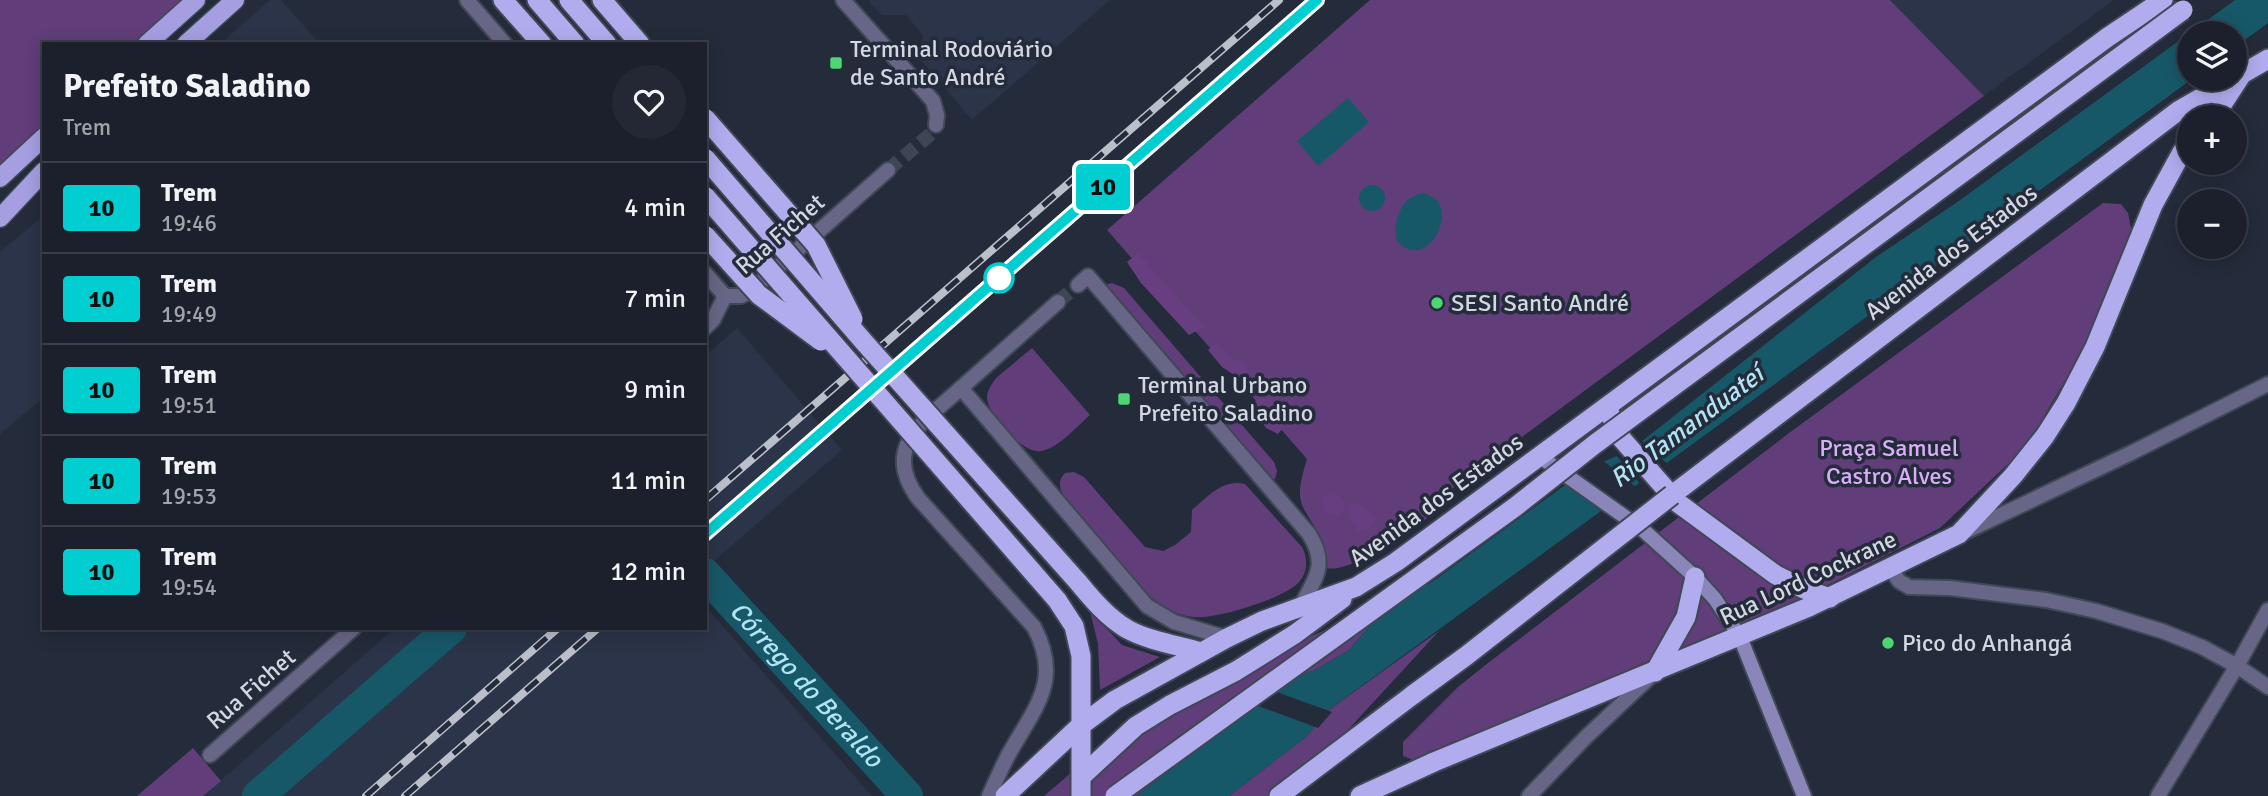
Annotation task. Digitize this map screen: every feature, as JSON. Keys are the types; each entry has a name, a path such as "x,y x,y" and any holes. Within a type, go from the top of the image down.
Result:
{"highway":[{"path":"503,0 540,42"},
{"path":"537,0 573,42"},
{"path":"569,0 605,42"},
{"path":"602,0 638,42"},
{"name":"Avenida dos Estados","path":"1005,796 1080,726 1115,700 1262,621 1356,587 1420,545 1460,512 2096,46 2163,0"},
{"name":"Avenida dos Estados","path":"1115,796 1515,507 1595,444 2188,5"},
{"name":"Avenida dos Estados","path":"2247,72 2268,59"},
{"name":"Avenida dos Estados","path":"1279,796 2178,111 2214,91"},
{"path":"707,120 817,245 864,342"},
{"path":"707,160 864,342 1106,612 1127,629 1145,637 1201,652"},
{"path":"1959,534 2013,476 2045,436 2066,403 2095,347 2153,205 2177,161"},
{"path":"707,198 1057,600 1074,626 1081,656 1081,796"},
{"path":"707,237 759,295 845,358"},
{"path":"1607,406 1621,438 1678,503 1776,575 1804,589 1829,597"},
{"name":"Rua Lord Cockrane","path":"1360,796 1434,762 1740,636 1829,597 1959,534"},
{"path":"1655,672 1686,617 1695,577"},
{"path":"1082,776 1136,726 1295,635 1356,587"}],"main road":[{"path":"148,42 196,0"},
{"path":"188,42 235,0"},
{"path":"0,178 42,139"},
{"path":"0,218 42,173"},
{"path":"1539,456 1642,529 1695,577 1730,618 1740,636 1804,796"}],"street":[{"path":"467,0 503,42"},
{"path":"843,0 933,101 937,115 936,125"},
{"name":"Rua Fichet","path":"707,326 726,296 741,296 751,290 888,170"},
{"path":"707,275 726,296"},
{"path":"1078,285 1088,276 1308,534 1319,552 1318,571 1300,607"},
{"path":"989,796 1001,768 1041,701 1047,670 1045,653 1034,627 918,498 905,470 906,443 914,430 1058,302"},
{"name":"Rua Lord Cockrane","path":"1959,534 2131,453 2268,384"},
{"path":"961,387 1147,606 1174,622 1227,638"},
{"path":"1890,568 1899,581 1909,587 1951,588 2046,600 2096,611 2162,631 2237,666 2268,687"},
{"path":"2158,796 2268,610"},
{"name":"Rua Fichet","path":"210,755 352,630"},
{"path":"1529,796 1655,672"}],"shaded area":[{"path":"270,0 281,0 318,42 222,42"},
{"path":"871,0 1110,0 972,120 920,59 923,35 906,15 882,15 870,3"},
{"path":"1890,0 2114,0 1984,96"},
{"path":"42,217 42,399 0,434 0,252"},
{"path":"1138,253 1204,327 1189,335 1141,283 1127,262"},
{"path":"737,328 842,450 707,567 707,354"},
{"path":"1218,342 1234,359 1243,361 1247,368 1245,373 1234,375 1222,367 1208,350"},
{"path":"1260,397 1271,399 1288,422 1278,434 1266,428 1251,405"},
{"path":"1340,495 1346,508 1338,515 1325,513 1322,498"},
{"path":"1350,503 1369,510 1377,519 1368,529 1358,531 1349,518"},
{"path":"707,608 872,796 203,796 393,630 707,630"}],"green space":[{"path":"0,0 182,0 135,42 42,42 42,126 0,165"},
{"name":"SESI Santo André","path":"1370,0 1890,0 1984,96 1434,502 1436,512 1367,557 1338,568 1327,568 1323,546 1300,499 1307,459 1107,230"},
{"name":"Praça Samuel Castro Alves","path":"2103,203 2121,204 2128,213 2132,233 2085,347 2025,448 1940,528 1812,593 1668,658 1413,760 1403,756 1403,742 1458,687 1488,663 1789,433"},
{"path":"1112,283 1124,288 1274,462 1277,471 1275,479 1269,478 1105,287"},
{"path":"1032,348 1090,415 1061,441 1042,451 1026,447 1008,433 993,414 987,398 996,378"},
{"path":"1074,472 1084,477 1145,547 1163,551 1191,532 1192,510 1210,494 1229,484 1245,484 1302,547 1306,560 1304,574 1292,588 1249,607 1203,617 1174,612 1146,593 1063,495 1061,478 1065,473"},
{"path":"1390,603 1348,651 1313,671 1294,677 1136,796 1044,796 1072,772 1235,668"},
{"path":"1090,611 1122,645 1160,657 1100,690 1098,644"},
{"path":"1439,631 1287,796 1229,796 1306,737 1326,712"},
{"path":"193,748 221,781 203,796 137,796"}],"water":[{"path":"2235,0 2268,0 2268,23 2247,38 2247,21 2206,21"},
{"name":"Rio Tamanduateí","path":"2177,42 2177,90 1326,712 1306,737 1229,796 1136,796 1294,677 1313,671 1348,651 1390,603 1432,582 1587,469 1632,449 1876,257 1956,203"},
{"path":"1348,98 1369,122 1318,166 1297,141"},
{"path":"1372,185 1381,189 1385,198 1381,207 1372,211 1363,207 1359,198 1363,189"},
{"path":"1425,193 1437,200 1441,210 1438,231 1425,247 1407,249 1397,241 1396,225 1400,210 1410,198"}],"pier":[{"path":"1640,439 1670,466 1642,486 1614,453"},
{"path":"1601,459 1638,489 1610,510 1563,482 1585,466"},
{"path":"1271,690 1332,712 1318,728 1253,704"}],"waterway":[{"name":"Córrego do Beraldo","path":"707,576 907,796"},
{"path":"258,796 449,630"}],"tunnel":[{"path":"888,170 932,133 936,125"},
{"path":"1058,302 1078,285"}],"railway":[{"path":"707,498 1279,0"},
{"path":"707,532 1317,0"},
{"path":"366,796 556,630"},
{"path":"405,796 596,630"}],"train":[{"name":"10","path":"707,532 1317,0"}],"place":[{"name":"Terminal Rodoviário de Santo André","path":"836,63"},
{"name":"SESI Santo André","path":"1437,303"},
{"name":"Terminal Urbano Prefeito Saladino","path":"1124,399"},
{"name":"Pico do Anhangá","path":"1888,643"}]}
